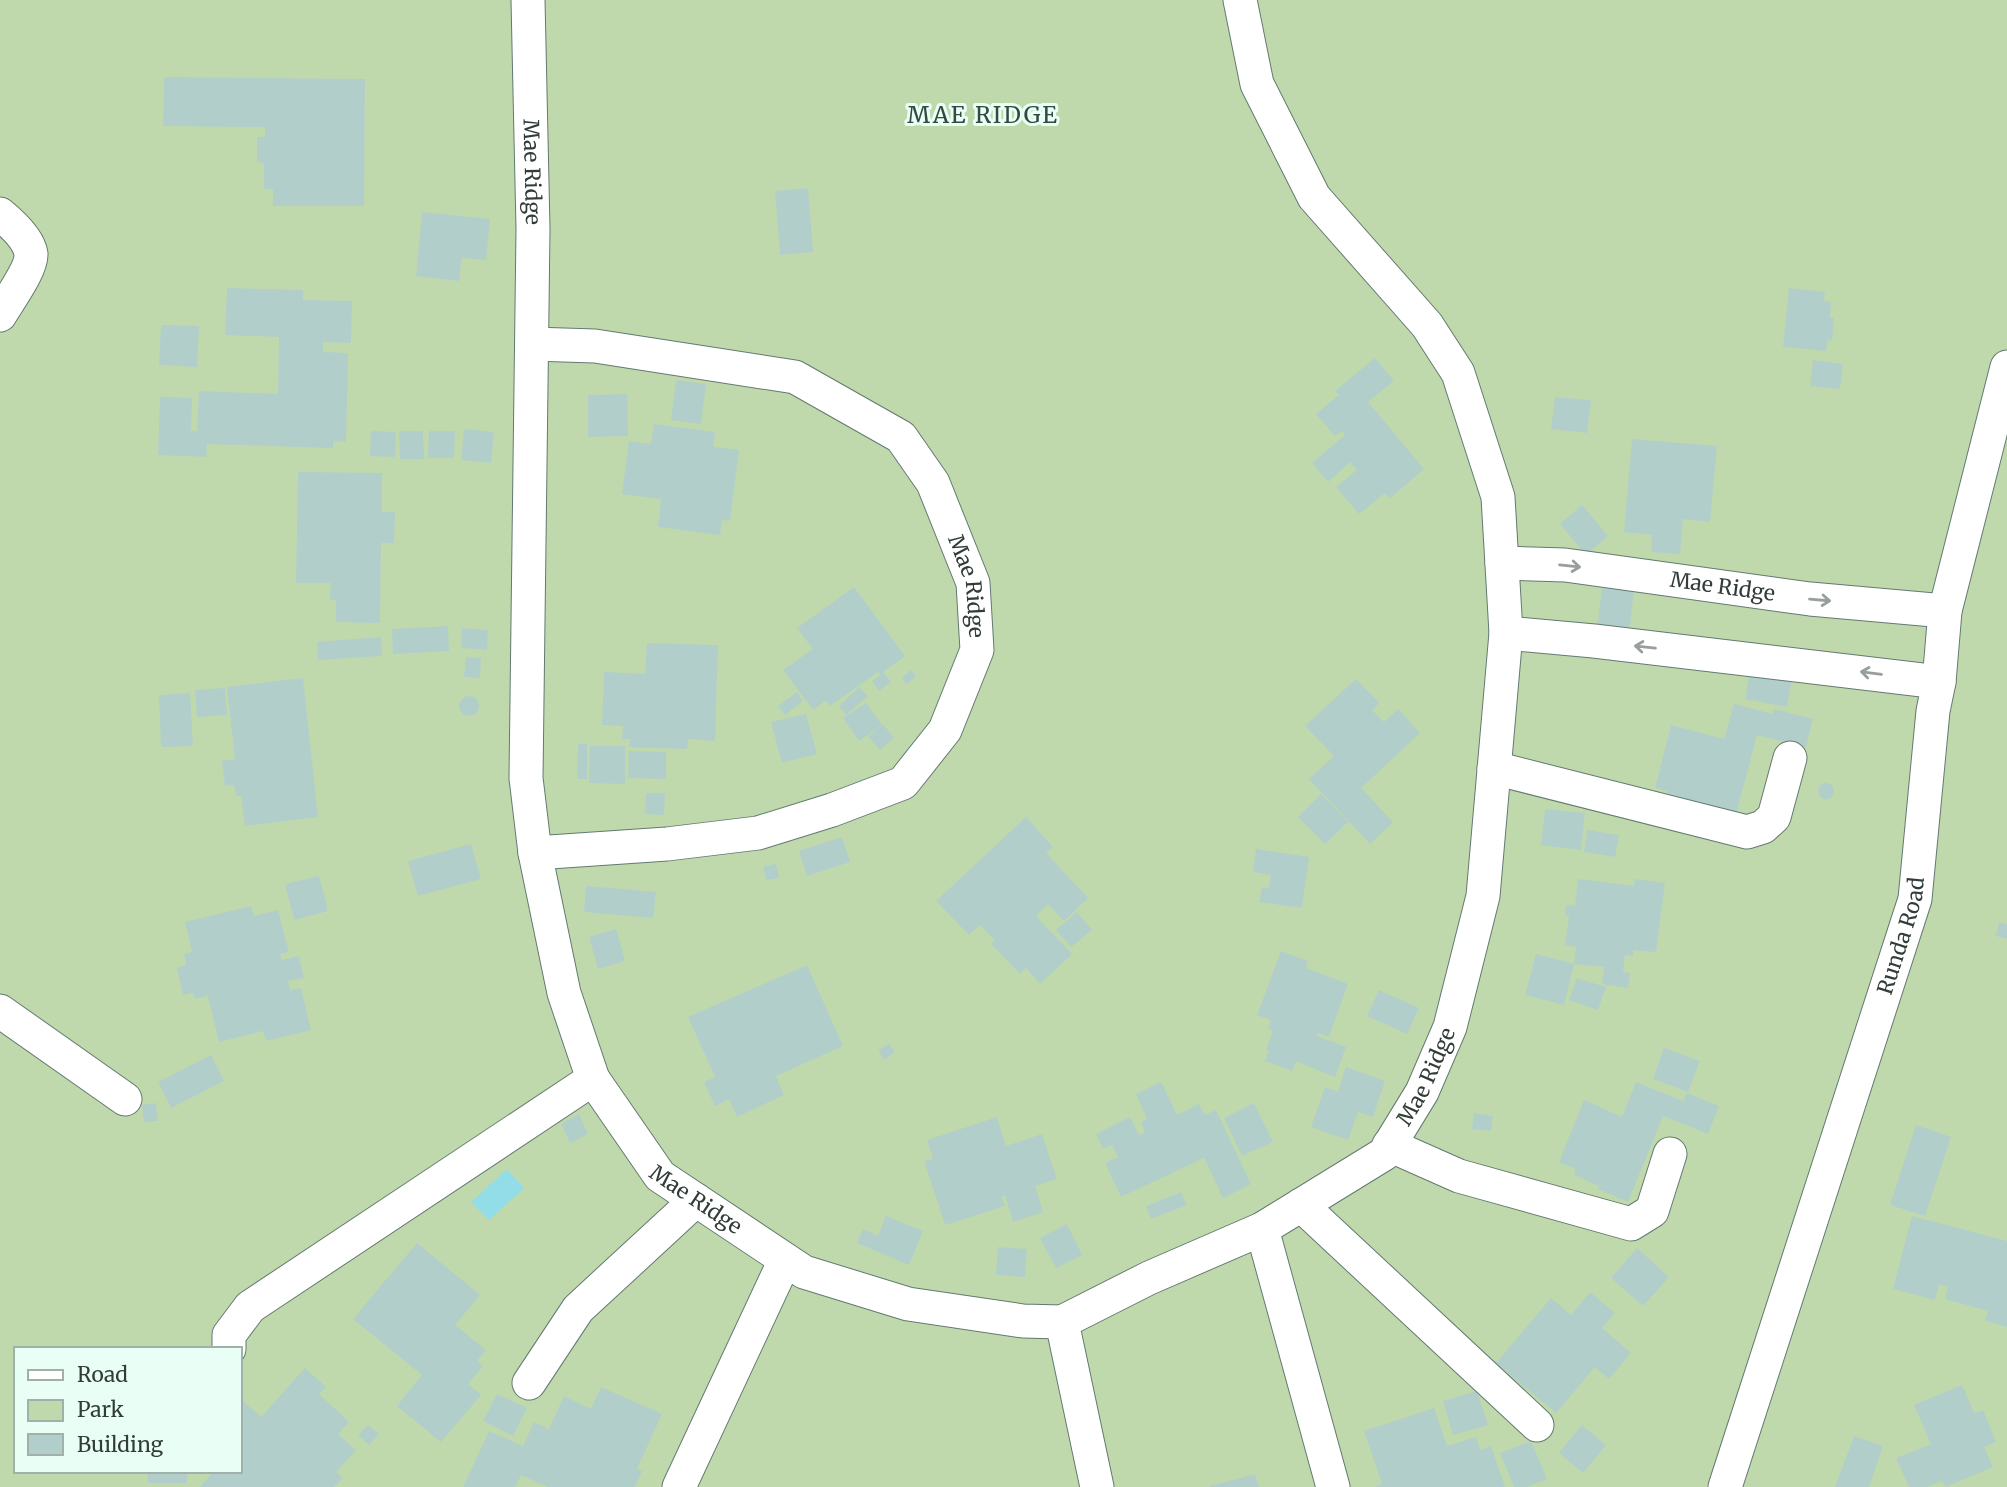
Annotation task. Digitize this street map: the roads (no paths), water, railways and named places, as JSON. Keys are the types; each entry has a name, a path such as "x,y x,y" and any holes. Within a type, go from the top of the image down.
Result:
{"street":[{"name":"Mae Ridge","path":"528,0 533,229 526,778 535,853 564,993 593,1079 660,1176 804,1272 908,1304 1024,1321 1062,1322 1149,1278 1262,1229 1384,1154 1422,1092 1450,1027 1483,897 1507,633 1498,497 1458,373 1427,325 1314,197 1256,84 1240,0"},
{"path":"0,214 9,221 28,246 31,257 27,270 0,315"},
{"name":"Mae Ridge","path":"532,344 595,346 795,377 901,437 933,483 973,583 976,650 945,730 903,783 832,810 758,833 667,844 535,853"},
{"name":"Runda Road","path":"1725,1487 1914,899 1945,611 2007,367"},
{"name":"Mae Ridge","path":"1502,563 1565,565 1810,599 1945,611"},
{"path":"1507,633 1939,682"},
{"path":"1494,768 1747,832 1763,827 1774,817 1790,758"},
{"path":"0,1011 125,1099"},
{"path":"229,1347 229,1335 250,1307 593,1079"},
{"path":"1389,1145 1459,1176 1631,1224 1652,1211 1670,1154"},
{"path":"529,1383 578,1309 696,1200"},
{"path":"1301,1205 1537,1425"},
{"path":"1262,1229 1334,1487"},
{"path":"679,1487 785,1260"},
{"path":"1062,1322 1097,1487"}],"water":[{"path":"507,1169 524,1188 489,1220 471,1202"}],"district":[{"name":"MAE RIDGE","path":"983,115"}]}
